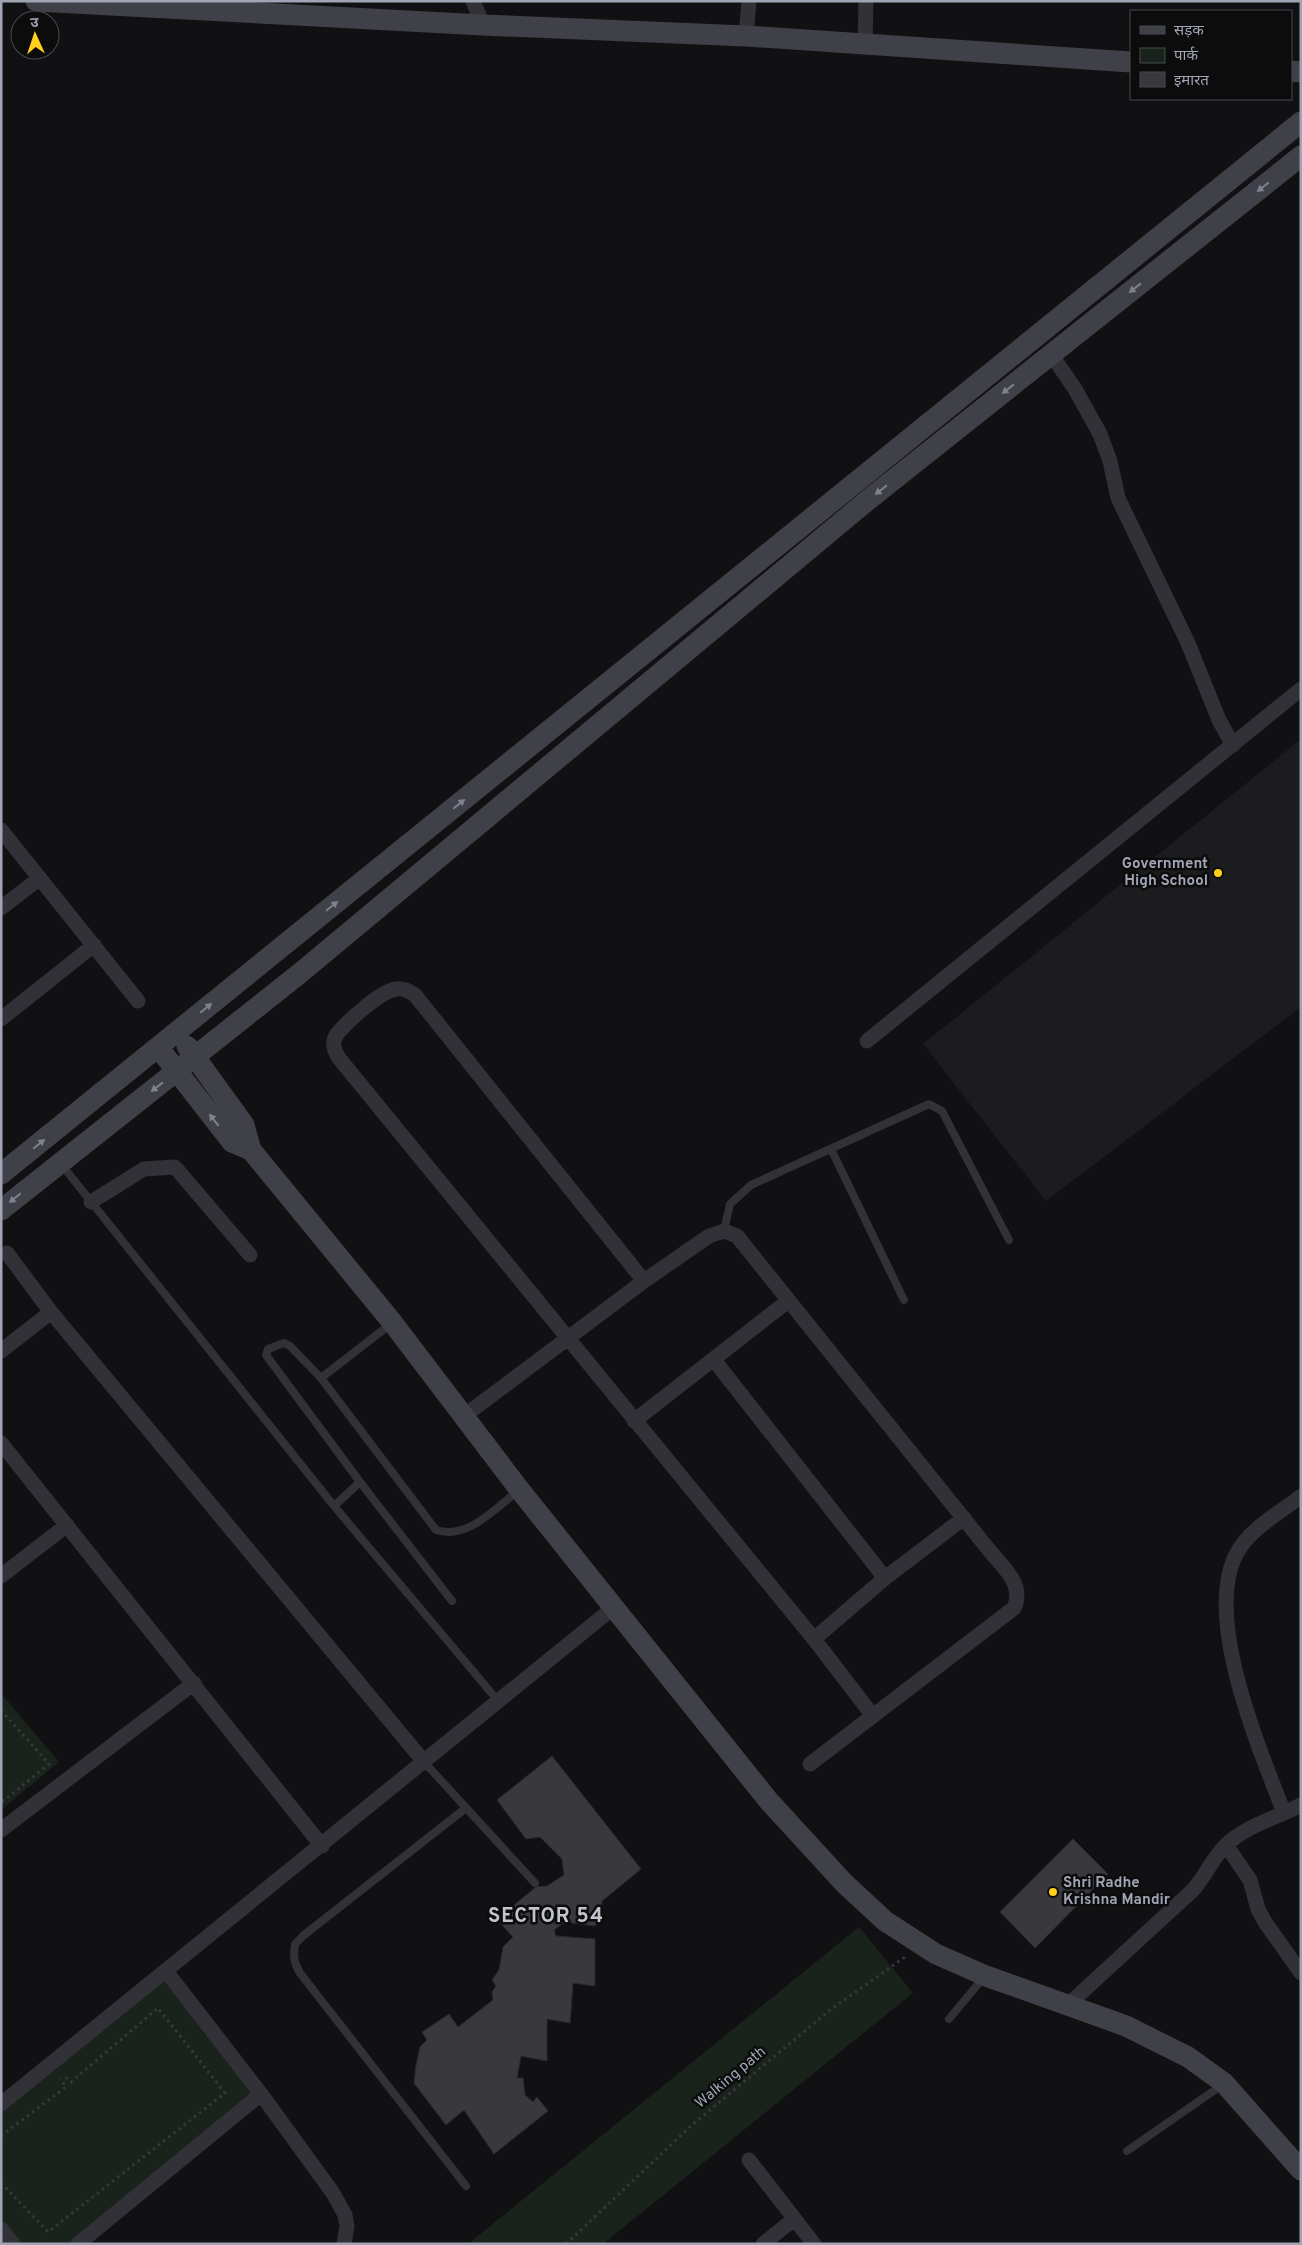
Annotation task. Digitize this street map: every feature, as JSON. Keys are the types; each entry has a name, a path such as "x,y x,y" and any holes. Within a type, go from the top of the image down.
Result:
{"main road":[{"path":"36,1 483,25 746,36 1130,62"},
{"path":"1,1174 1301,122"},
{"path":"1,1210 314,962 860,506 1301,156"},
{"path":"177,1032 244,1125 251,1150 392,1322 519,1489 613,1608 768,1800 831,1869 885,1921 936,1954 986,1976 1069,2004 1156,2040 1188,2057 1224,2083 1301,2170"},
{"path":"158,1047 232,1142 251,1150"}],"street":[{"path":"473,1 483,25"},
{"path":"746,36 749,1"},
{"path":"866,1 866,44"},
{"path":"1051,354 1075,389 1100,434 1110,461 1118,498 1188,643 1219,720 1233,745"},
{"path":"868,1041 1301,689"},
{"path":"1,830 138,1001"},
{"path":"1,908 40,878"},
{"path":"1,1019 94,945"},
{"path":"644,1281 415,995 408,991 397,989 384,994 344,1027 333,1040 338,1058 814,1640 873,1716"},
{"path":"91,1202 144,1169 176,1167 250,1255"},
{"path":"464,1416 644,1281 709,1236 724,1231 736,1236 964,1518 1017,1588 1018,1599 1014,1608 810,1764"},
{"path":"7,1253 51,1312 425,1763"},
{"path":"634,1421 788,1302"},
{"path":"1,1351 51,1312"},
{"path":"714,1360 885,1578"},
{"path":"1,1443 322,1846"},
{"path":"1284,1813 1244,1707 1229,1630 1227,1588 1232,1566 1245,1540 1301,1496"},
{"path":"814,1640 885,1578 964,1518"},
{"path":"1,1576 67,1525"},
{"path":"1,2104 425,1763 613,1608"},
{"path":"1,1830 194,1683"},
{"path":"1069,2004 1203,1880 1217,1854 1226,1845 1238,1836 1301,1805"},
{"path":"1226,1845 1250,1880 1258,1909 1265,1922 1301,1973"},
{"path":"166,1971 261,2094 336,2198 347,2226 344,2244"},
{"path":"78,2244 261,2094"},
{"path":"749,2160 814,2244"},
{"path":"763,2244 794,2220"},
{"path":"1,2230 13,2244"}],"lane":[{"path":"724,1231 730,1204 751,1185 929,1104 942,1111 1009,1240"},
{"path":"831,1149 904,1300"},
{"path":"59,1163 334,1506 500,1702"},
{"path":"321,1378 392,1322"},
{"path":"452,1600 269,1363 266,1355 268,1349 278,1343 290,1346 321,1378 436,1530 446,1533 468,1529 519,1489"},
{"path":"334,1506 360,1482"},
{"path":"425,1763 535,1883"},
{"path":"466,1808 304,1935 295,1944 293,1956 294,1964 300,1973 466,2186"},
{"path":"949,2019 986,1976"},
{"path":"1127,2151 1224,2083"}],"path":[{"path":"1,1710 49,1764 1,1803"},
{"name":"Walking path","path":"566,2244 692,2125 830,2010 922,1945"},
{"path":"1,2183 48,2232 224,2093 158,2008 71,2082 50,2064"},
{"path":"1,2136 66,2086 50,2064"}],"shaded area":[{"name":"Government High School","path":"1301,739 1301,1007 1046,1201 923,1044"}],"green space":[{"path":"1,1693 59,1762 1,1810"},
{"path":"859,1927 913,1993 603,2244 468,2244"},
{"path":"166,1971 261,2094 78,2244 13,2244 1,2230 1,2104"}],"building":[{"path":"552,1756 641,1869 602,1901 602,1918 595,1926 565,1922 554,1930 556,1936 595,1939 595,1986 573,1983 570,2023 547,2019 547,2061 521,2056 517,2078 523,2078 525,2095 533,2102 537,2097 548,2111 494,2154 464,2110 446,2125 414,2083 416,2066 420,2047 427,2040 422,2032 449,2014 458,2027 493,2000 492,1992 496,1986 492,1980 499,1970 503,1947 513,1937 497,1919 536,1887 547,1886 564,1875 562,1859 540,1837 526,1839 497,1800"},
{"path":"1073,1839 1108,1874 1035,1948 1000,1912"}],"place":[{"name":"Government High School","path":"1218,873"},
{"name":"Shri Radhe Krishna Mandir","path":"1053,1892"}],"district":[{"name":"SECTOR 54","path":"546,1917"}]}
